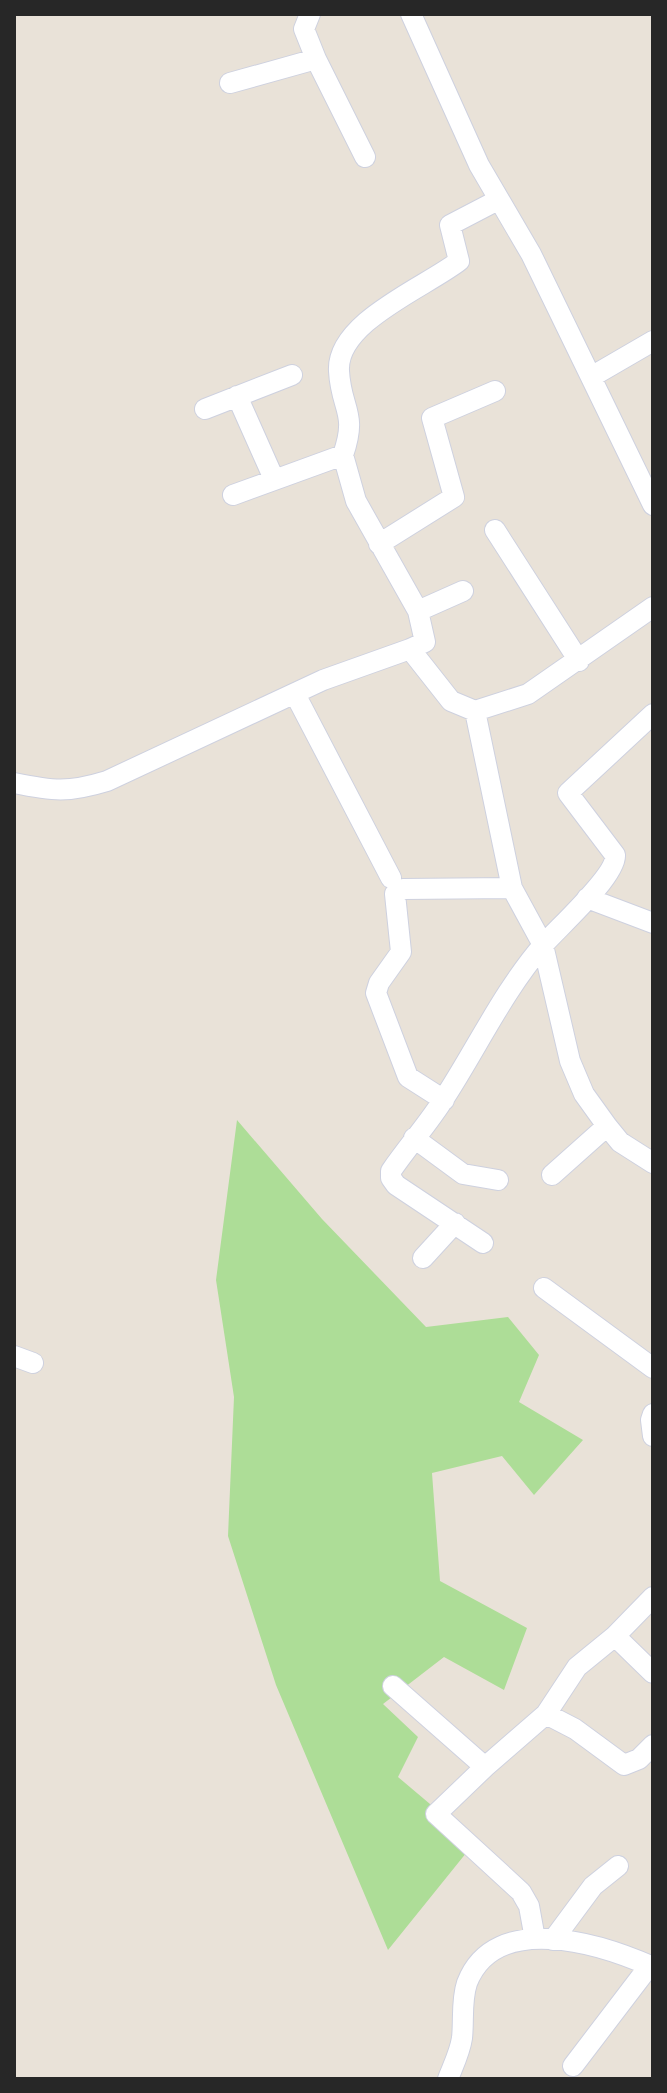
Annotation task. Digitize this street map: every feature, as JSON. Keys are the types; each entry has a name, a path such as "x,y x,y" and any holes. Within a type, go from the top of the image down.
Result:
{"street":[{"path":"310,14 304,29 365,157"},
{"path":"411,14 479,165 531,254 653,505"},
{"path":"230,83 316,59"},
{"path":"14,783 50,791 77,791 107,781 364,663 425,642 418,611 356,501 343,455 350,434 350,417 338,369 341,353 374,315 459,261 450,225 498,200"},
{"path":"591,377 653,341"},
{"path":"205,409 292,375"},
{"path":"379,544 454,497 432,418 495,391"},
{"path":"237,396 274,479"},
{"path":"233,495 343,455"},
{"path":"495,530 579,661"},
{"path":"418,611 463,591"},
{"path":"410,649 451,701 475,711 528,694 653,607"},
{"path":"295,694 391,878"},
{"path":"475,711 512,888 525,918 543,945 570,1061 584,1094 620,1142 653,1163"},
{"path":"483,1243 396,1185 391,1171 444,1100 509,990 616,860 568,793 653,714"},
{"path":"444,1100 408,1077 376,993 379,983 401,952 395,894 403,889 512,888"},
{"path":"587,898 653,923"},
{"path":"552,1175 607,1126"},
{"path":"414,1138 463,1174 498,1180"},
{"path":"423,1258 455,1223"},
{"path":"544,1288 653,1368"},
{"path":"653,1414 653,1436"},
{"path":"544,1940 521,1892 436,1814 546,1714 577,1667 615,1636 653,1597"},
{"path":"615,1636 653,1673"},
{"path":"393,1686 485,1767"},
{"path":"546,1714 575,1729 624,1765 639,1759 653,1745"},
{"path":"544,1940 593,1886 618,1866"},
{"path":"448,2079 461,2040 464,1997 474,1970 487,1955 514,1940 544,1940 601,1948 651,1966 573,2066"}],"green space":[{"path":"237,1120 322,1219 426,1327 508,1317 539,1355 519,1402 583,1440 534,1495 502,1456 432,1473 440,1581 527,1628 504,1690 444,1657 383,1704 418,1737 398,1777 475,1842 388,1950 276,1685 228,1536 234,1397 216,1280"}]}
